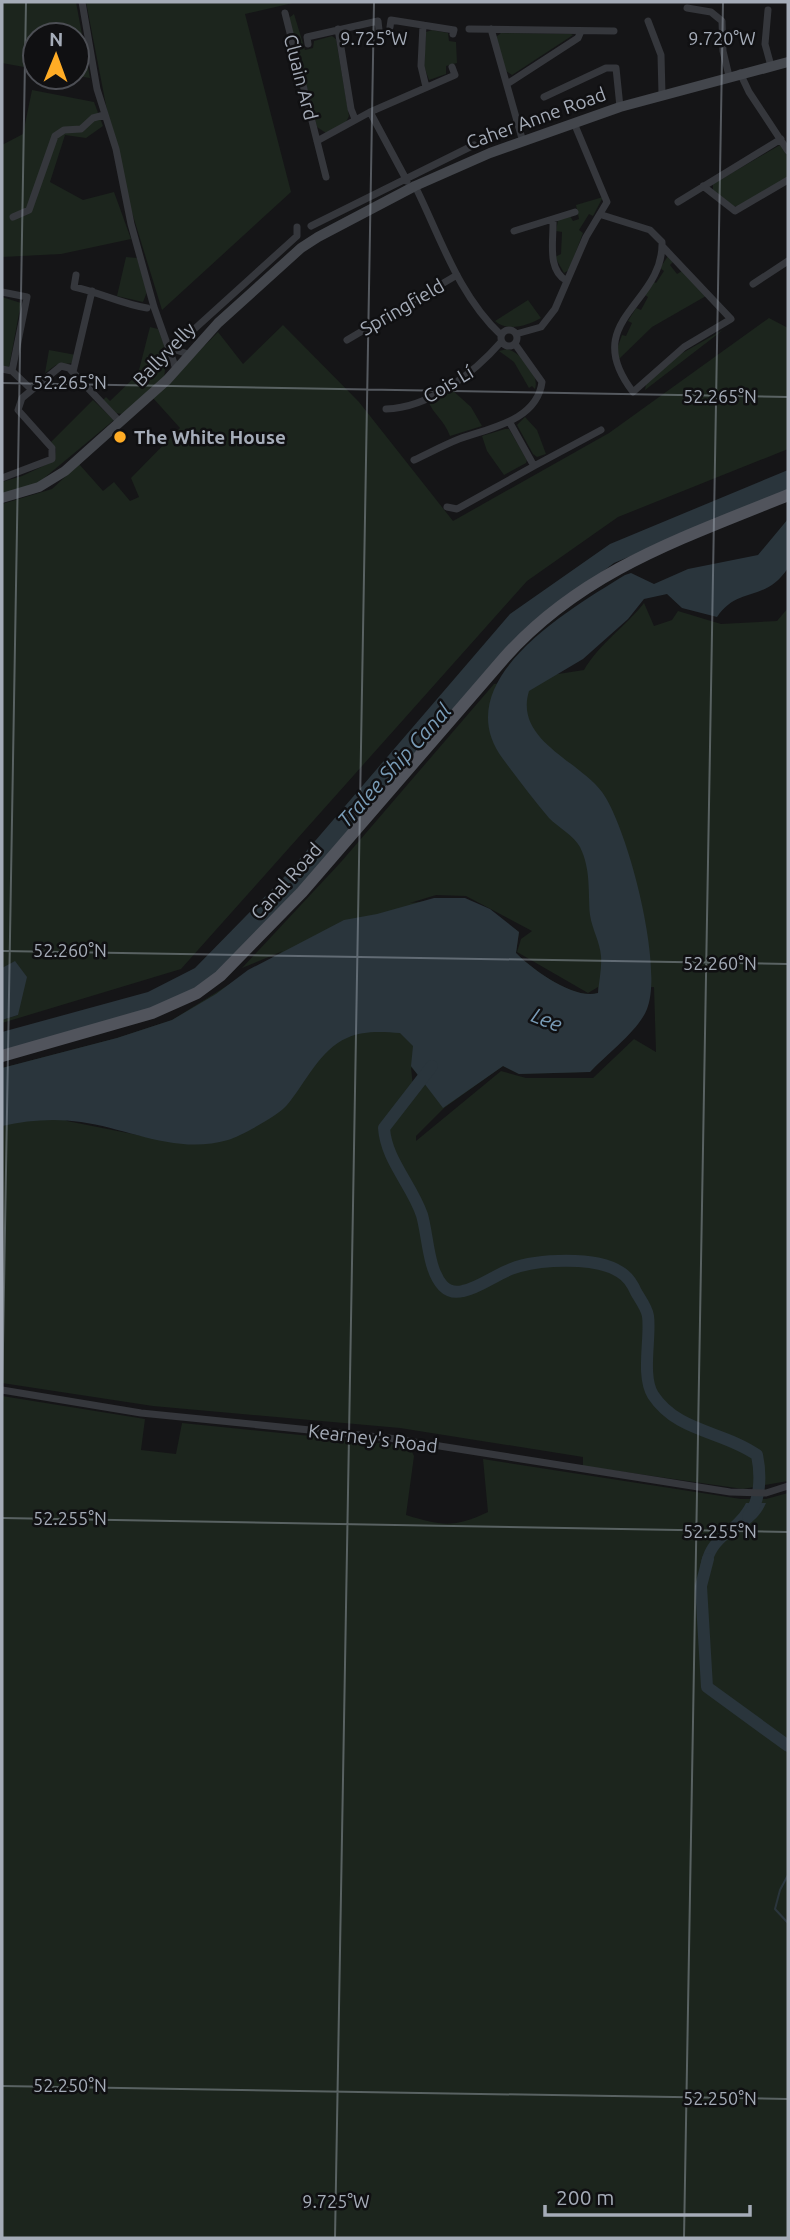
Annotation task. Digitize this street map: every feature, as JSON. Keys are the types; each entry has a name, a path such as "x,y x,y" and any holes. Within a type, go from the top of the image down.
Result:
{"main road":[{"name":"Canal Road","path":"2,1056 152,1013 209,985 242,957 280,917 505,657 538,624 614,568 788,495"}],"street":[{"path":"82,2 104,115 116,149 131,224 154,307 176,369"},
{"path":"687,8 711,12 722,21 723,51 735,74 788,151"},
{"path":"768,10 765,44 771,66"},
{"name":"Cluain Ard","path":"285,13 326,177"},
{"path":"390,27 391,20 454,30 453,34"},
{"path":"648,21 661,55 663,94"},
{"name":"Cluain Ard","path":"308,44 307,37 338,29 378,22 379,30"},
{"path":"423,25 421,58 426,87"},
{"path":"338,29 355,119"},
{"path":"468,29 614,31"},
{"path":"491,29 523,142"},
{"path":"508,84 579,38 581,31"},
{"name":"Caher Anne Road","path":"308,243 410,184 462,164 620,107 735,74 788,62"},
{"name":"Cluain Ard","path":"317,141 355,119 455,75 452,67"},
{"path":"544,97 606,68 616,68 620,107"},
{"path":"370,112 433,224 437,239 457,275 501,339 507,346 515,344"},
{"path":"13,217 29,210 55,136 64,130 81,130 93,118 104,115"},
{"path":"501,339 509,330 516,334 541,327 555,309 586,237 602,215 607,202 574,123"},
{"path":"678,201 781,139"},
{"path":"311,226 410,184 474,145"},
{"path":"703,186 736,211 788,180"},
{"path":"514,231 575,212"},
{"path":"602,215 660,236 663,247 731,319 684,347 633,392 616,367 613,345 656,269 663,247"},
{"path":"552,219 553,262 567,281"},
{"path":"183,335 190,333 297,236 297,227"},
{"name":"Ballyvelly","path":"2,498 23,494 50,481 176,369 188,354 254,291 308,243"},
{"path":"753,284 788,261"},
{"path":"76,275 74,287 92,290 122,304 147,308"},
{"name":"Springfield","path":"347,340 457,275"},
{"path":"246,282 254,291"},
{"path":"74,372 92,290"},
{"path":"2,292 25,293 27,297 12,372"},
{"path":"414,460 462,438 510,422 541,391 542,382 515,344 516,334"},
{"name":"Cois Lí","path":"386,409 416,403 449,387 478,366 501,339"},
{"path":"170,348 188,354"},
{"path":"2,478 52,459 51,449 18,410 22,398 61,366 74,372 119,421"},
{"path":"2,369 12,372 31,389"},
{"path":"510,422 534,466"},
{"path":"447,508 457,509 601,430"},
{"name":"Kearney's Road","path":"2,1390 141,1413 389,1438 742,1493 766,1493 788,1486"}],"shaded area":[{"path":"2,2 76,2 80,21 21,21 21,66 2,63"},
{"path":"86,2 297,2 245,14 291,192 162,310 130,206 110,126"},
{"path":"294,14 305,50 313,48 314,41 332,36 336,39 349,116 346,122 326,133 317,127 289,18"},
{"path":"432,30 448,33 449,41 456,42 457,63 446,66 446,74 429,80 424,66 426,32"},
{"path":"501,33 573,35 512,75 506,71 496,37"},
{"path":"32,91 94,102 103,126 86,138 65,135 50,182 83,200 114,192 131,239 61,254 2,257 2,145 23,134"},
{"path":"780,145 788,157 788,177 738,206 733,206 713,190 713,184"},
{"path":"603,197 593,216 589,214 579,230 583,233 569,270 564,273 555,257 561,254 562,232 556,231 558,220 570,216 573,221 579,219 576,205"},
{"path":"668,256 674,261 670,265 677,274 682,271 706,296 652,327 619,359 617,349 622,335 626,336 632,323 628,321 636,308 641,310 648,297 644,294 652,281 656,283 664,271 660,268"},
{"path":"126,257 137,258 147,292 143,302 117,296"},
{"path":"2,297 21,303 9,367 2,366"},
{"path":"528,300 541,318 517,327 505,326 495,321"},
{"path":"769,318 788,328 788,449 618,517 527,581 181,969 2,1023 2,1020 18,1015 6,967 2,968 2,504 52,489 79,464 103,491 114,482 130,501 139,497 131,478 180,428 153,398 218,332 243,364 283,325 359,402 453,521 609,433"},
{"path":"150,327 158,329 167,352 164,379 123,414 113,413 102,401 106,397 110,401 138,374"},
{"path":"723,330 645,390 646,384 677,356"},
{"path":"507,349 528,365 535,377 535,389 532,386 529,388 514,362 499,351"},
{"path":"49,350 76,355 74,363 56,365 45,373"},
{"path":"451,389 471,407 482,426 450,436 428,401"},
{"path":"93,400 114,420 37,484 2,494 2,482 54,461 56,449 51,442"},
{"path":"525,417 537,430 546,454 537,457 533,454 517,425"},
{"path":"509,429 527,460 504,475 487,451 482,436"},
{"path":"644,603 654,626 672,620 678,611 721,624 777,621 788,608 788,1481 743,1489 583,1466 583,1457 400,1428 153,1406 2,1383 2,1104 26,1102 48,1105 67,1121 178,1143 213,1125 246,1099 267,1057 303,1001 337,960 356,949 381,945 406,948 436,959 462,972 478,993 465,1016 441,1037 419,1076 411,1067 414,1097 491,998 537,1024 576,1037 605,1032 626,1020 633,1012 638,1003 640,987 624,987 619,1000 605,1017 579,1024 565,1022 536,1011 510,996 457,951 441,941 406,930 375,927 349,935 319,956 298,979 244,1063 224,1087 201,1106 173,1117 137,1116 51,1079 30,1073 2,1072 2,1068 117,1038 172,1020 283,951 242,968 341,862 494,684 584,670 597,652","holes":["436,895 466,896 532,931 521,939 517,952 588,993 598,987 598,993 588,994 566,988 533,967 516,953 519,932 479,906 445,899 410,903","651,987 654,987 656,1052 634,1039 593,1078 526,1078 501,1071 416,1141 416,1136 444,1108 503,1066 519,1074 590,1072 635,1024"]},
{"path":"2,1396 145,1419 141,1450 176,1454 182,1423 409,1446 414,1456 406,1515 439,1523 466,1521 488,1512 483,1459 741,1499 766,1499 788,1493 788,2238 2,2238"}],"water":[{"name":"Tralee Ship Canal","path":"788,470 788,490 614,563 519,635 306,880 212,978 167,1005 2,1052 2,1032 148,992 195,968 285,876 510,614 610,544"},
{"name":"Lee","path":"788,519 788,568 770,586 734,601 717,617 682,608 667,594 644,599 628,619 583,659 529,691 527,708 531,723 539,736 591,780 602,792 612,810 632,865 647,931 651,989 647,1009 630,1033 590,1072 519,1074 503,1066 443,1108 411,1066 413,1046 400,1033 367,1033 353,1035 337,1043 321,1058 283,1109 259,1125 228,1140 209,1144 172,1143 99,1125 61,1120 2,1126 2,1068 117,1038 172,1020 216,994 248,970 344,920 434,898 465,898 490,909 519,932 516,953 533,967 566,988 588,994 598,993 601,956 590,915 584,855 570,835 549,818 503,759 489,730 490,702 502,675 522,650 575,607 625,575 631,573 654,584 688,569 758,555"},
{"path":"15,961 27,977 18,1015 2,1020 2,968"},
{"path":"746,1503 766,1503 753,1521 719,1548 710,1572 700,1572 702,1559 711,1540 740,1513"}],"waterway":[{"path":"432,1066 384,1128 389,1151 422,1215 431,1262 438,1279 448,1290 460,1292 522,1266 551,1261 596,1263 623,1274 647,1313 648,1378 653,1395 663,1407 687,1424 757,1455 759,1487 748,1516"},
{"path":"708,1559 701,1586 707,1687 788,1746"},
{"path":"788,1875 780,1890 775,1909 788,1923"}],"place":[{"name":"The White House","path":"120,437"}]}
